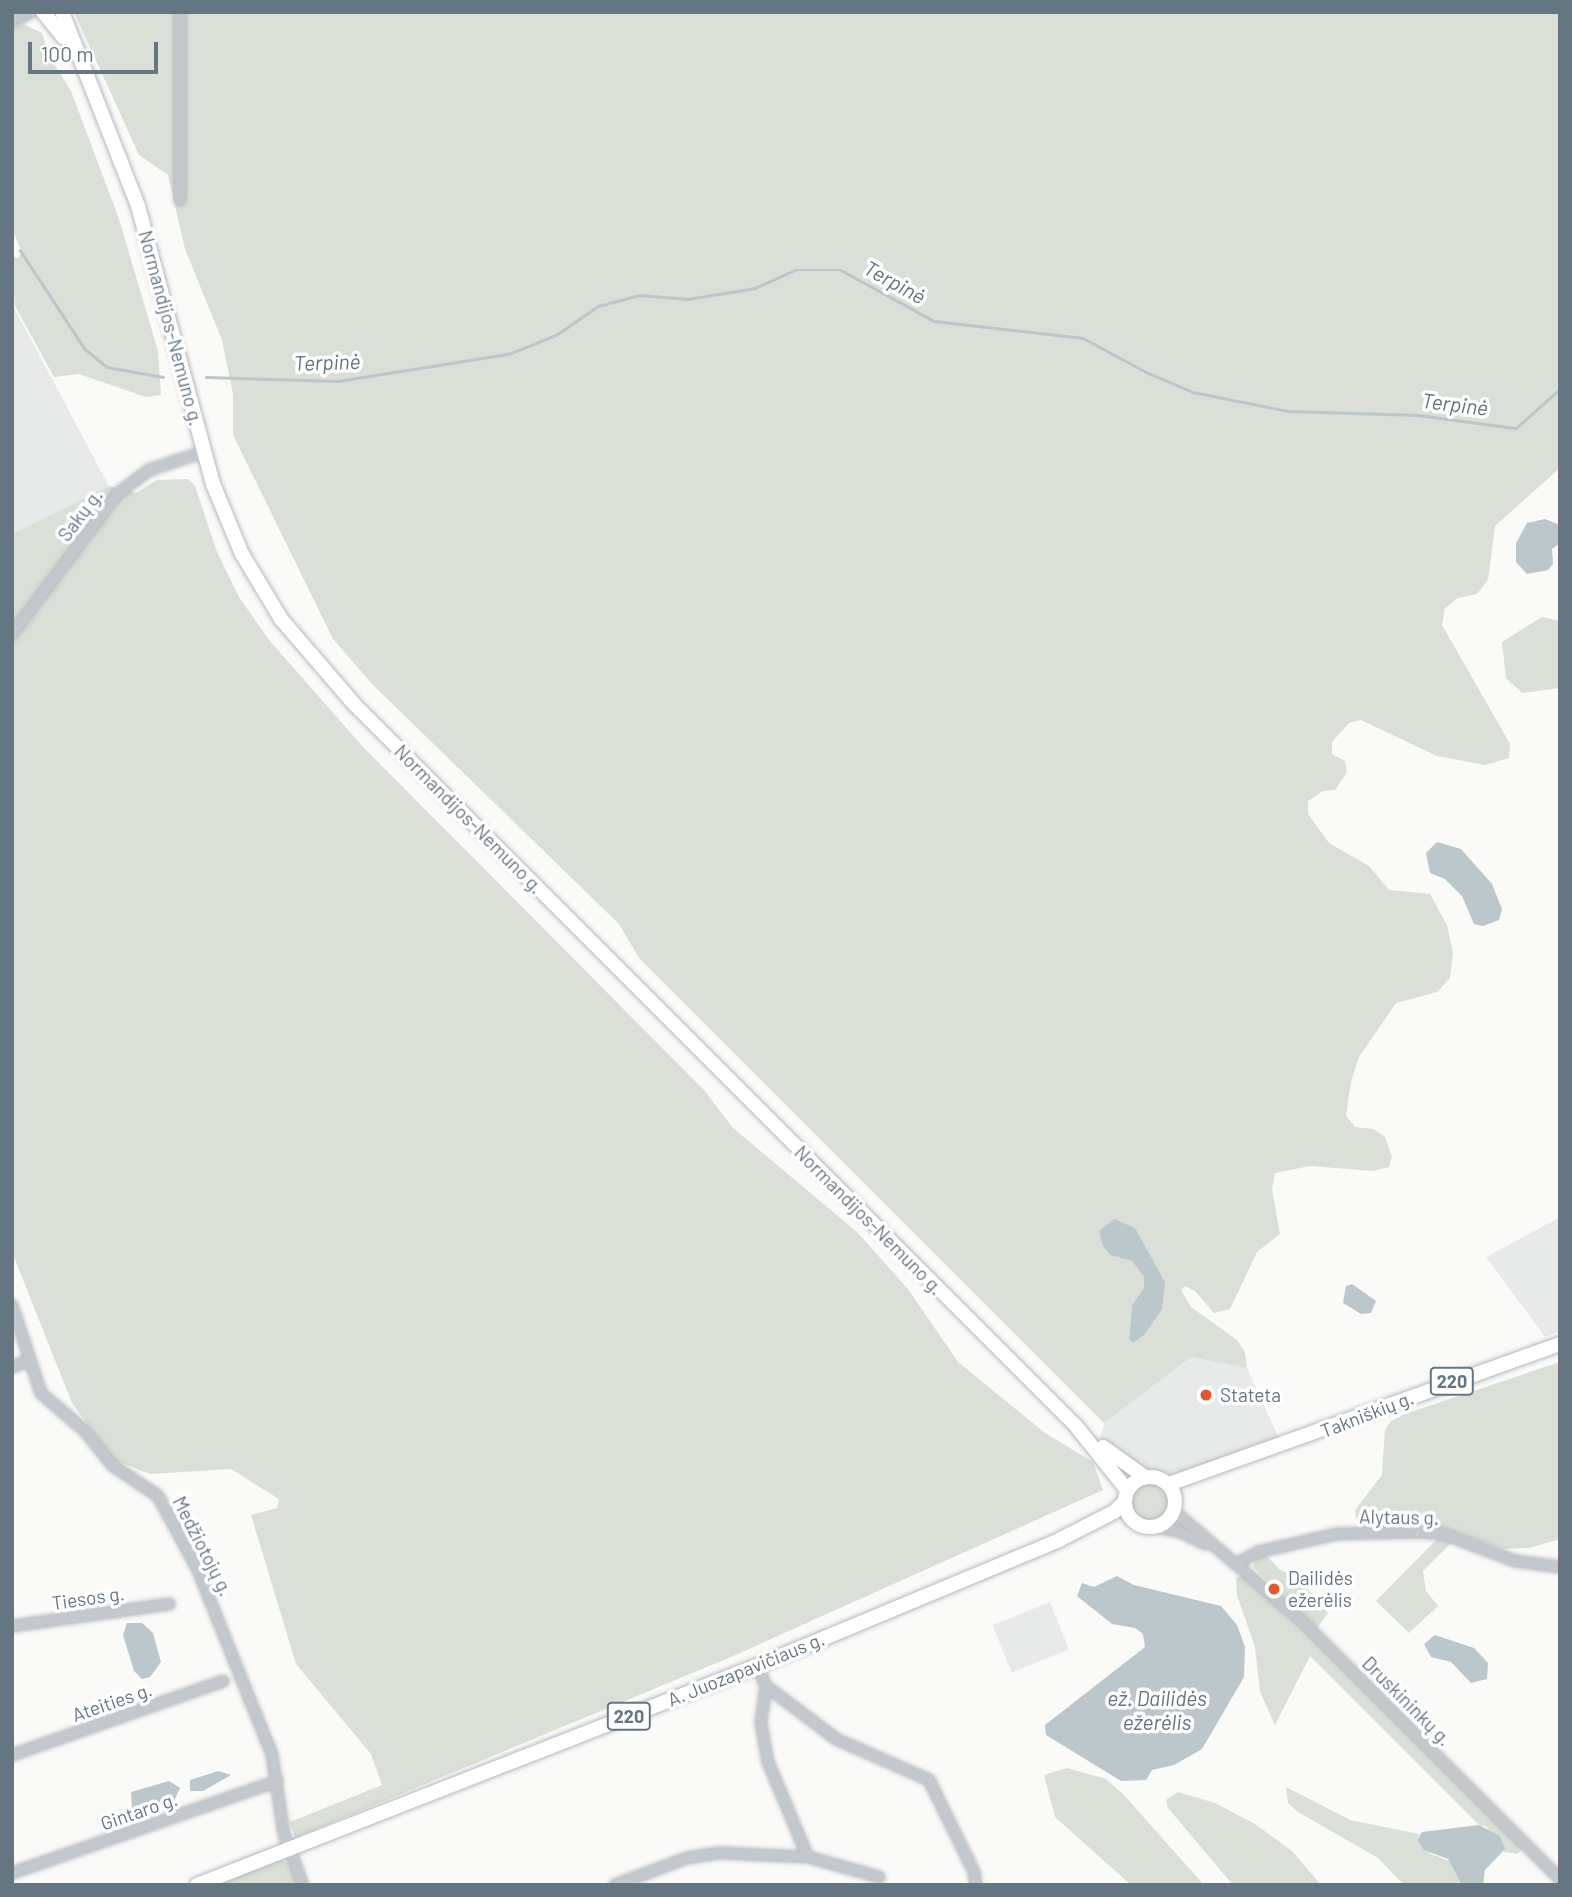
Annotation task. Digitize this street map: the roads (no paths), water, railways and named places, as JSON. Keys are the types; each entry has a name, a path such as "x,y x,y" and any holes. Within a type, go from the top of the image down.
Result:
{"main road":[{"name":"Normandijos-Nemuno g.","path":"43,12 85,71"},
{"name":"Normandijos-Nemuno g.","path":"62,12 138,206 203,452 242,554 281,619 328,677 1076,1426 1145,1477"},
{"name":"Takniškių g.","path":"1292,1443 1560,1344"},
{"name":"Normandijos-Nemuno g.","path":"1076,1426 1126,1496"},
{"name":"220","path":"1169,1484 1292,1443"},
{"name":"220","path":"1155,1527 1188,1489 1292,1443"},
{"name":"220","path":"1126,1496 1145,1477"},
{"path":"1145,1477 1169,1484 1175,1506"},
{"path":"1126,1496 1132,1519 1155,1527"},
{"name":"A. Juozapavičiaus g.","path":"197,1885 757,1666 1059,1540 1114,1512 1126,1496"},
{"name":"A. Juozapavičiaus g.","path":"1059,1540 1132,1519"}],"street":[{"path":"12,22 31,12"},
{"path":"180,12 180,200"},
{"name":"Sakų g.","path":"12,634 117,494 149,470 203,452"},
{"name":"Medžiotojų g.","path":"12,1305 27,1361 41,1393 85,1431 111,1465 150,1489 165,1507 218,1614 272,1755 290,1849 303,1885"},
{"path":"12,1367 27,1361"},
{"path":"1175,1506 1224,1553"},
{"path":"1155,1527 1178,1531 1224,1553"},
{"name":"Alytaus g.","path":"1238,1563 1258,1552 1336,1534 1420,1532 1444,1534 1515,1561 1560,1567"},
{"name":"Druskininkų g.","path":"1224,1553 1238,1563 1560,1878"},
{"name":"Tiesos g.","path":"12,1626 169,1604"},
{"path":"757,1666 766,1686 836,1739 929,1780 974,1872 976,1885"},
{"name":"Ateities g.","path":"12,1755 223,1681"},
{"path":"766,1686 761,1723 768,1762 808,1857"},
{"name":"Gintaro g.","path":"12,1873 276,1782"},
{"path":"615,1885 687,1858 719,1853 808,1857 879,1877"}],"water":[{"path":"1545,519 1560,525 1560,543 1552,549 1553,564 1548,570 1527,574 1516,562 1516,543 1527,523"},
{"path":"1437,842 1461,849 1492,884 1502,909 1499,920 1483,926 1474,924 1462,896 1445,879 1430,873 1426,853"},
{"path":"1114,1219 1135,1228 1165,1282 1162,1309 1145,1334 1133,1343 1129,1340 1132,1305 1144,1288 1144,1277 1132,1261 1110,1255 1103,1246 1099,1231"},
{"path":"1352,1284 1376,1301 1371,1313 1361,1314 1343,1303 1346,1286"},
{"name":"ež. Dailidės ežerėlis","path":"1117,1576 1134,1585 1221,1606 1237,1625 1245,1647 1244,1677 1202,1749 1174,1765 1152,1770 1146,1780 1121,1781 1046,1735 1045,1725 1145,1647 1143,1634 1135,1628 1112,1624 1077,1596 1082,1583 1094,1587"},
{"path":"127,1623 142,1623 153,1633 161,1662 150,1677 142,1679 134,1671 123,1635"},
{"path":"1435,1635 1474,1648 1488,1663 1487,1679 1471,1683 1451,1662 1431,1657 1424,1644"},
{"path":"218,1771 231,1775 203,1791 190,1791 190,1780"},
{"path":"169,1781 180,1788 175,1799 143,1810 132,1808 131,1792"},
{"path":"1479,1825 1500,1836 1505,1849 1485,1870 1483,1885 1462,1885 1448,1859 1424,1850 1417,1840 1422,1832"}],"waterway":[{"name":"Terpinė","path":"20,250 85,349 107,367 163,377"},
{"name":"Terpinė","path":"206,377 338,381 509,354 556,335 598,306 640,295 688,299 755,288 795,270 841,270 934,321 1083,338 1148,373 1193,392 1288,411 1418,415 1516,428 1560,389"}],"place":[{"name":"Stateta","path":"1206,1395"},
{"name":"Dailidės ežerėlis","path":"1274,1589"}]}
